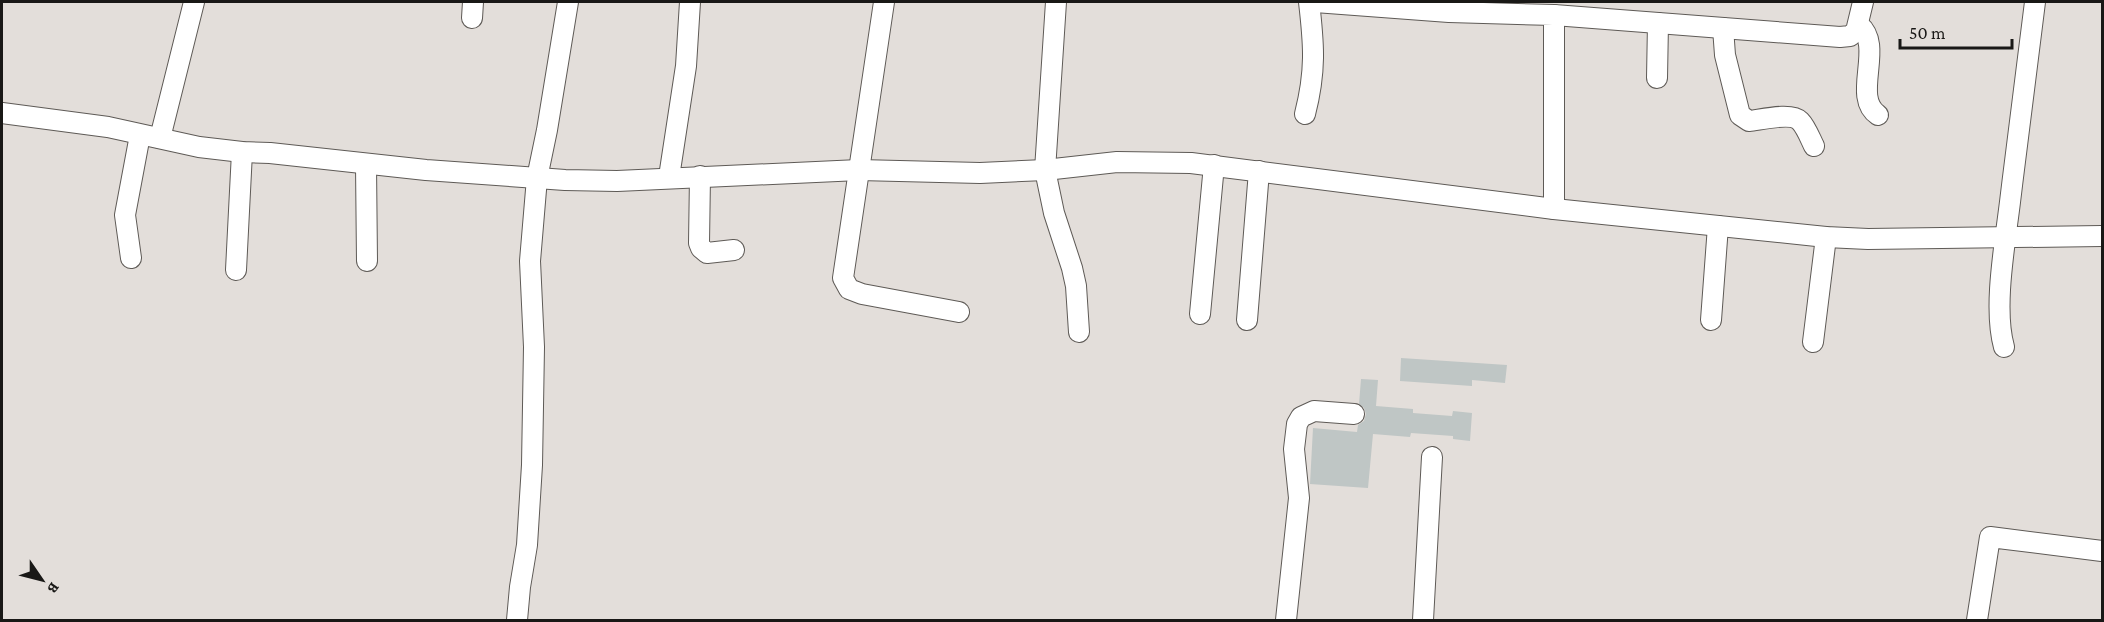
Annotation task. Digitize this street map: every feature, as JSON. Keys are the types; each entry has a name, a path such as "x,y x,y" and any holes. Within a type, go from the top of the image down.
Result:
{"street":[{"path":"159,138 194,2"},
{"path":"517,621 520,587 528,544 532,455 534,347 530,261 537,178 568,2"},
{"path":"669,177 686,66 690,2"},
{"path":"884,2 844,266 845,285 862,294 959,312"},
{"path":"1056,2 1045,170 1054,213 1074,277 1079,332"},
{"path":"1305,114 1311,92 1314,64 1310,2"},
{"path":"1315,2 1450,7 1840,37 1850,36 1857,31 1863,2"},
{"path":"2004,347 2000,334 1999,311 2035,2"},
{"path":"1554,15 1554,209"},
{"path":"1657,78 1658,23"},
{"path":"1859,25 1868,35 1871,44 1868,96 1870,107 1878,115"},
{"path":"1723,28 1725,55 1740,115 1749,121 1778,117 1796,118 1801,122 1814,146"},
{"path":"2,113 108,127 199,147 366,165 537,178 609,181 859,170 980,173 1045,170 1117,162 1214,165 1554,209 1826,237 1868,239 2103,236"},
{"path":"131,258 125,214 140,135"},
{"path":"236,270 242,152"},
{"path":"366,165 367,261"},
{"path":"1200,314 1214,165"},
{"path":"1247,320 1259,171"},
{"path":"700,176 699,243 701,248 707,253 734,250"},
{"path":"1711,320 1718,226"},
{"path":"1813,342 1826,237"},
{"path":"1286,621 1299,498 1294,449 1297,424 1301,417 1314,411 1354,414"},
{"path":"1423,621 1432,457"},
{"path":"1977,621 1990,537 2103,551"}],"building":[{"path":"1401,358 1507,365 1505,383 1472,380 1472,386 1400,381"},
{"path":"1361,379 1378,380 1376,406 1413,409 1413,413 1452,416 1453,411 1472,413 1470,441 1453,439 1453,436 1411,433 1410,437 1373,434 1368,488 1310,484 1313,428 1357,432 1358,425 1364,421 1366,414 1364,408 1359,404"}]}
